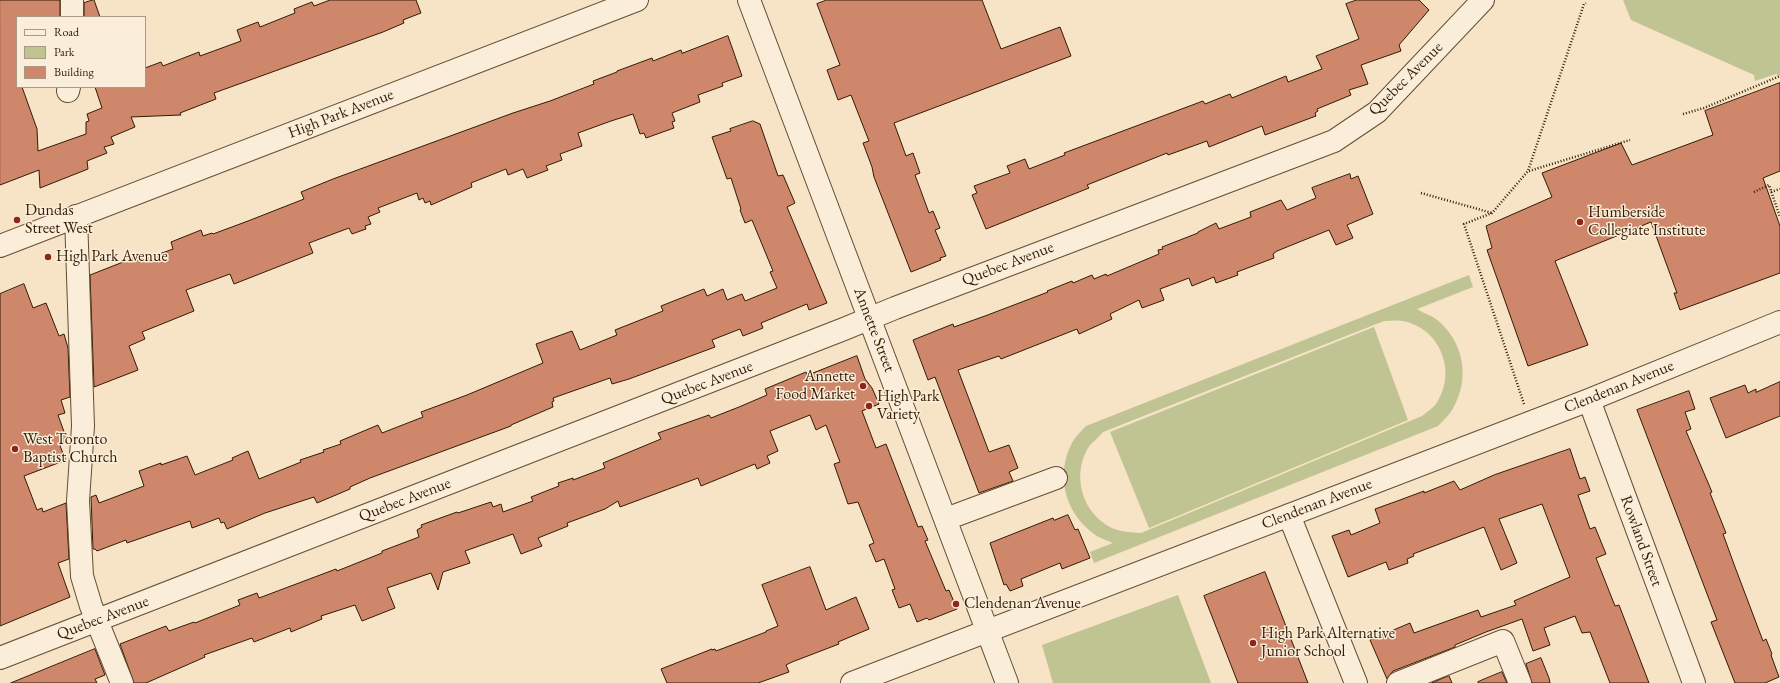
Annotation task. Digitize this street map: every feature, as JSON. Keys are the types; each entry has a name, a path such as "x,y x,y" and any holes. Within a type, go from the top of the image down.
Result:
{"street":[{"path":"72,0 72,16"},
{"name":"High Park Avenue","path":"0,246 637,0"},
{"name":"Annette Street","path":"749,0 1007,683"},
{"name":"Quebec Avenue","path":"0,658 869,319 1334,141 1377,112 1483,0"},
{"path":"76,216 83,426 78,501 82,576 96,620 122,683"},
{"name":"Clendenan Avenue","path":"852,683 1589,400 1780,322"},
{"name":"Rowland Street","path":"1589,400 1694,683"},
{"path":"946,519 1056,478"},
{"path":"1289,514 1356,683"},
{"path":"1398,683 1503,641 1520,683"}],"path":[{"path":"1525,407 1464,224 1492,213 1528,171 1584,4 1586,3"},
{"path":"1683,114 1704,108 1780,76"},
{"path":"1528,171 1630,140"},
{"path":"1754,192 1769,186 1780,218"},
{"path":"1771,192 1780,189"},
{"path":"1421,193 1492,213"}],"green space":[{"path":"1623,0 1780,0 1780,76 1776,74 1755,81 1754,75 1631,20"},
{"path":"1469,275 1473,287 1417,309 1436,319 1446,328 1453,338 1462,361 1463,373 1458,398 1451,412 1438,426 1094,563 1090,552 1113,543 1094,534 1076,515 1066,493 1064,480 1064,468 1067,455 1073,441 1086,426","holes":["1384,321 1403,321 1416,325 1427,332 1436,342 1442,353 1445,366 1445,379 1442,392 1436,404 1422,416 1141,533 1113,529 1096,517 1090,508 1081,488 1081,466 1084,455 1090,445 1103,432"]},
{"path":"1374,327 1408,420 1149,528 1110,432"},
{"path":"1178,595 1211,683 1053,683 1042,645"}],"building":[{"path":"0,0 60,0 60,16 16,16 16,88 22,88 37,129 38,151 86,134 86,122 89,121 87,114 102,108 95,88 146,88 146,68 161,62 163,66 199,52 200,56 241,41 237,30 258,22 260,27 295,13 294,9 312,2 314,6 330,0 416,0 421,13 403,20 404,23 214,93 216,99 180,113 181,115 131,117 135,127 111,137 114,144 104,147 107,153 87,161 88,169 40,188 39,170 0,185"},
{"path":"94,0 100,16 84,16 84,3"},
{"path":"827,0 982,0 1001,49 1060,27 1071,56 894,123 906,156 913,153 920,173 915,175 929,213 933,211 940,228 935,230 946,256 940,258 941,260 911,272 874,177 863,143 869,141 851,95 838,100 827,70 840,65 817,4"},
{"path":"1357,0 1419,0 1429,10 1399,45 1401,51 1361,65 1368,84 1349,90 1351,95 1317,109 1318,111 1315,113 1316,116 1265,135 1262,126 1209,147 1207,141 1168,155 1167,153 1087,185 1089,188 986,229 972,195 977,193 974,186 1010,173 1007,166 1025,159 1029,169 1065,155 1064,153 1203,101 1205,104 1230,94 1232,98 1286,76 1288,82 1322,69 1316,56 1359,39 1346,4"},
{"path":"728,36 742,76 722,83 723,86 698,95 700,102 672,113 675,121 672,122 674,128 646,138 644,133 640,134 633,114 611,121 578,133 582,146 560,154 562,160 546,166 548,170 527,178 523,169 508,175 506,169 471,183 472,187 431,205 430,201 425,203 423,198 419,200 417,193 378,208 380,212 368,217 371,224 365,226 366,229 352,234 349,228 309,243 313,253 234,284 230,274 186,290 194,311 142,332 145,339 129,346 138,370 94,387 90,275 141,255 143,260 173,249 171,242 201,230 203,236 213,234 248,221 304,199 301,192 513,113 550,101 594,84 593,81 617,71 652,58 653,61 681,50 682,53"},
{"path":"1780,83 1780,171 1763,178 1780,226 1780,273 1680,310 1674,293 1677,293 1651,222 1555,261 1588,345 1528,366 1487,250 1492,248 1486,226 1552,197 1542,173 1621,143 1632,165 1713,135 1705,111"},
{"path":"753,121 760,124 778,176 783,175 795,203 787,207 827,303 809,310 807,304 761,323 763,328 743,336 740,329 712,340 715,347 629,379 612,384 610,378 553,398 553,407 511,426 370,478 350,487 350,489 317,503 314,497 265,513 227,529 224,522 221,523 219,518 192,528 190,521 127,543 126,540 97,551 93,549 91,497 96,495 99,503 144,486 139,471 187,456 195,475 233,460 232,458 248,451 259,479 301,462 300,460 324,452 323,450 341,444 340,441 378,425 382,433 423,417 421,412 467,395 543,363 536,344 572,331 580,350 617,335 615,330 663,311 661,306 704,289 707,296 723,289 727,300 742,294 745,301 777,288 770,272 773,271 752,220 745,223 731,178 727,179 712,137 731,131 730,129"},
{"path":"1350,174 1351,179 1358,176 1373,214 1347,225 1353,238 1336,245 1329,230 1277,251 1273,254 1274,258 1237,272 1238,275 1216,283 1214,277 1192,286 1189,278 1160,289 1164,300 1142,308 1139,300 1110,314 1112,319 1079,334 1077,329 1001,359 999,356 958,370 989,452 1009,445 1018,468 1009,472 1013,481 979,493 935,377 928,380 913,340 953,324 954,327 985,316 1048,292 1047,291 1072,281 1073,283 1092,275 1094,279 1106,274 1107,276 1159,254 1158,250 1163,249 1162,247 1198,233 1216,223 1219,229 1251,217 1250,212 1281,200 1287,210 1316,198 1312,188"},
{"path":"24,284 33,308 46,303 59,336 64,334 68,348 70,397 61,400 65,413 58,415 67,440 60,446 66,460 24,476 37,510 42,508 43,512 66,503 69,559 58,563 70,597 0,626 0,294"},
{"path":"857,356 865,379 872,388 879,404 862,411 876,448 886,444 918,527 922,526 928,540 925,541 946,591 949,590 957,609 929,620 927,618 917,622 910,604 899,608 892,590 895,589 884,559 876,562 869,545 874,543 858,502 848,504 834,464 840,462 826,425 816,430 810,415 770,431 778,451 767,456 770,463 757,469 755,464 701,486 698,478 620,507 618,501 605,509 567,523 568,526 538,538 542,546 521,554 513,534 465,551 470,563 443,572 438,590 431,573 387,588 395,608 362,621 355,605 321,616 322,619 291,632 290,628 254,642 252,638 204,655 205,657 146,683 134,683 120,644 166,626 169,631 194,622 195,623 240,605 238,600 257,593 259,598 336,569 337,571 382,553 382,551 419,537 417,530 422,527 421,525 457,512 458,513 491,502 493,507 501,504 503,512 533,501 531,497 559,486 558,483 573,478 573,480 605,468 603,463 661,439 658,433 709,415 711,418 767,395 765,389 806,372 807,375"},
{"path":"1780,382 1780,416 1726,438 1710,398 1745,385 1748,393 1756,389 1756,392"},
{"path":"1689,391 1695,409 1685,412 1691,429 1686,431 1712,492 1710,493 1726,533 1723,534 1763,641 1766,639 1772,654 1771,655 1779,677 1765,683 1735,683 1711,622 1717,620 1637,410"},
{"path":"1570,449 1580,479 1585,477 1590,491 1578,495 1590,529 1595,527 1606,554 1596,558 1615,606 1619,605 1649,683 1610,683 1590,632 1582,633 1575,616 1544,628 1550,645 1533,651 1522,619 1486,632 1455,645 1455,647 1393,671 1387,679 1370,640 1410,623 1414,633 1478,610 1481,617 1516,605 1514,601 1570,577 1542,504 1499,519 1517,563 1501,570 1484,527 1413,554 1414,556 1407,559 1408,563 1389,570 1386,562 1348,577 1332,536 1349,530 1351,535 1380,523 1375,509 1424,491 1424,493 1454,481 1460,490 1494,475"},
{"path":"1068,515 1075,530 1078,529 1090,558 1062,569 1060,563 1021,579 1023,586 1010,591 1006,584 1004,585 990,543 1053,518 1054,520"},
{"path":"810,567 826,610 856,597 869,629 838,642 839,644 792,662 786,665 789,672 758,683 667,683 661,669 712,649 715,649 716,651 778,626 762,585"},
{"path":"1265,572 1308,683 1238,683 1204,596"},
{"path":"95,649 105,675 95,679 97,683 11,683"},
{"path":"1541,658 1550,683 1532,683 1526,664"},
{"path":"1502,672 1507,683 1478,683 1478,682"},
{"path":"1449,676 1452,683 1432,683"}],"place":[{"name":"Dundas Street West","path":"17,220"},
{"name":"Humberside Collegiate Institute","path":"1580,222"},
{"name":"High Park Avenue","path":"48,257"},
{"name":"Annette Food Market","path":"863,386"},
{"name":"High Park Variety","path":"869,406"},
{"name":"West Toronto Baptist Church","path":"15,449"},
{"name":"Clendenan Avenue","path":"956,604"},
{"name":"High Park Alternative Junior School","path":"1253,643"}]}
